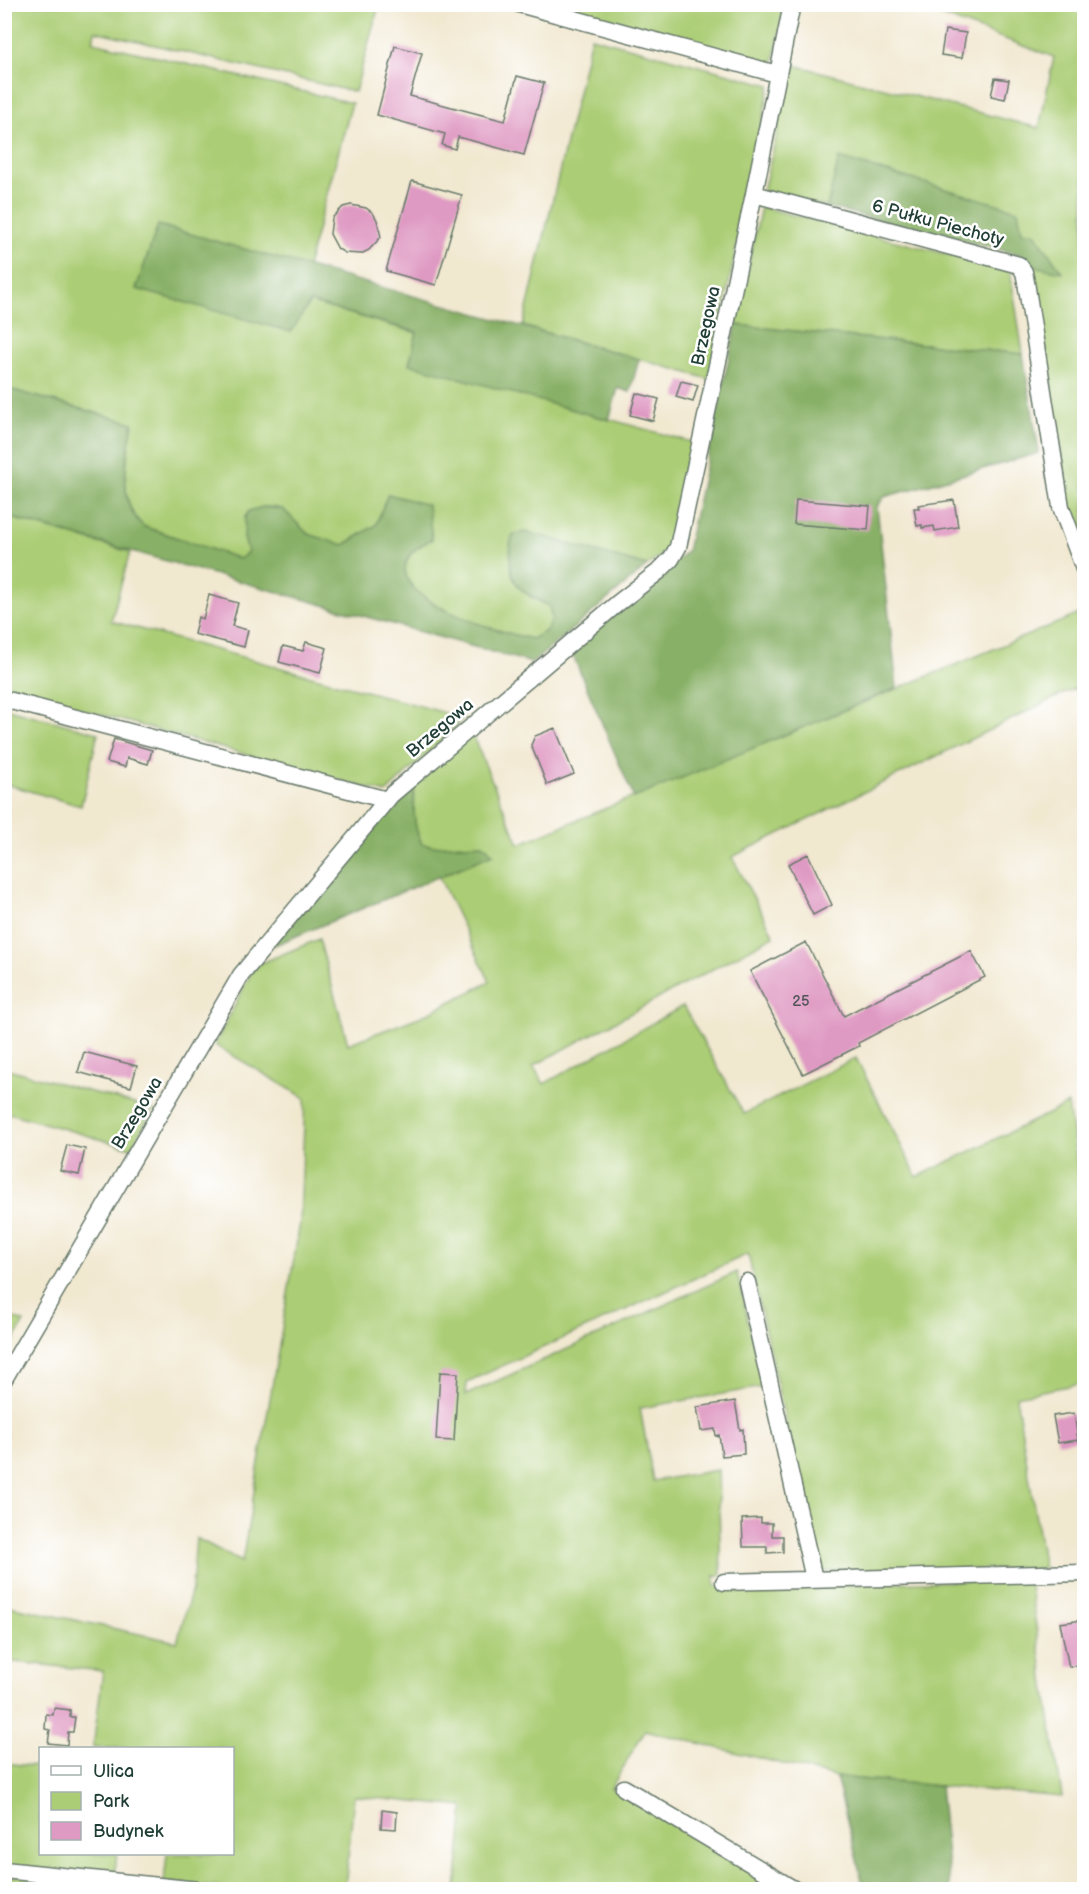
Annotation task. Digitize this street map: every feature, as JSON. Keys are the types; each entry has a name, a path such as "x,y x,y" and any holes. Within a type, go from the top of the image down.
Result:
{"street":[{"path":"519,4 777,74"},
{"name":"Brzegowa","path":"4,1379 241,975 387,800 671,559 678,548 792,4"},
{"name":"6 Pułku Piechoty","path":"753,194 1019,265 1024,272 1026,282 1061,507 1084,569"},
{"path":"4,699 387,800"},
{"path":"747,1282 814,1579"},
{"path":"724,1582 1084,1574"},
{"path":"624,1788 795,1890"},
{"path":"4,1870 198,1890"}],"green space":[{"path":"4,5 379,5 355,92 95,31 93,42 352,103 307,267 158,225 291,332 309,302 417,333 410,364 695,443 672,546 647,566 524,532 529,596 549,606 552,619 546,631 532,640 473,622 449,612 428,600 412,586 405,571 410,555 432,539 388,494 376,525 344,545 311,535 283,511 271,507 249,511 244,538 248,552 240,559 145,527 130,506 126,492 126,464 133,423 5,388"},
{"path":"548,5 785,5 773,64"},
{"path":"912,5 1084,5 1084,552 1068,497 1033,266 1061,271 1022,232 840,158 827,207 763,191 790,64 1039,128 1054,57"},
{"path":"591,37 770,85 709,379 523,326"},
{"path":"839,158 1018,210 1022,232 1034,232 1062,272 1033,266 1022,255 827,207"},
{"path":"761,207 1010,270 1023,354 736,325"},
{"path":"158,225 639,359 630,392 618,388 609,420 409,364 417,332 310,302 291,332 136,289"},
{"path":"736,325 1023,354 1039,453 884,497 877,507 897,688 634,798 571,651 687,551"},
{"path":"5,388 133,423 126,464 126,493 136,518 145,527 240,559 248,552 244,538 245,517 249,511 263,507 283,509 308,534 344,545 376,525 388,494 428,505 432,539 410,555 405,571 412,586 428,600 449,612 497,630 532,639 546,631 552,619 549,606 526,593 516,583 511,567 510,548 514,534 524,532 538,535 647,566 532,663 5,516"},
{"path":"4,516 130,552 111,621 464,718 386,793 5,688"},
{"path":"1084,612 1084,707 1075,688 732,857 774,936 533,1066 544,1084 683,1006 744,1114 856,1058 917,1177 1068,1104 1084,1213 1084,1383 1016,1396 1044,1569 819,1571 748,1254 467,1382 466,1395 737,1272 763,1387 640,1408 653,1481 718,1470 721,1575 714,1576 715,1586 1029,1580 1062,1797 836,1777 645,1730 611,1788 781,1889 456,1889 464,1807 354,1796 345,1889 245,1890 164,1882 167,1855 234,1855 234,1747 93,1747 103,1671 5,1661 4,1605 177,1642 192,1589 196,1538 242,1562 300,1223 305,1098 215,1045 251,973 259,964 319,939 348,1044 422,1016 490,982 439,877 493,854 461,844 434,846 422,844 414,815 414,784 472,734 519,844"},
{"path":"4,708 98,733 81,806 5,784"},
{"path":"414,784 415,823 422,844 434,846 483,844 493,854 270,947"},
{"path":"4,1068 153,1109 131,1148 5,1112"},
{"path":"4,1315 24,1322 5,1357"},
{"path":"4,1763 39,1767 39,1855 117,1855 114,1878 5,1867"},
{"path":"836,1777 940,1786 950,1889 863,1884"},
{"path":"5,1875 154,1889 5,1889"}],"building":[{"path":"945,30 966,33 962,58 941,55"},
{"path":"395,46 422,53 410,96 505,121 517,76 544,83 524,155 458,137 455,149 442,145 445,134 377,115"},
{"path":"995,78 1009,80 1005,99 991,96"},
{"path":"412,181 462,195 436,285 386,271"},
{"path":"351,205 366,208 373,213 381,237 369,250 361,254 345,253 338,249 330,234 332,218 343,207"},
{"path":"681,381 698,385 693,402 676,397"},
{"path":"636,393 659,399 653,421 630,415"},
{"path":"796,500 870,506 868,530 794,524"},
{"path":"954,500 958,527 935,531 934,526 922,528 922,525 917,526 914,508 919,508 918,505"},
{"path":"209,595 238,603 232,626 248,630 244,647 194,634 198,617 203,619"},
{"path":"306,642 327,648 320,673 279,662 283,646 303,651"},
{"path":"555,728 574,774 547,785 531,745 535,736"},
{"path":"114,739 152,750 148,764 127,758 125,767 107,762"},
{"path":"808,854 832,905 813,915 788,864"},
{"path":"806,942 844,1016 971,951 985,977 803,1074 750,971"},
{"path":"84,1052 137,1066 131,1087 78,1072"},
{"path":"67,1145 85,1149 79,1175 60,1171"},
{"path":"440,1372 458,1373 454,1441 436,1440"},
{"path":"735,1401 740,1430 743,1429 744,1454 722,1456 719,1435 716,1436 715,1429 701,1431 697,1407"},
{"path":"1074,1413 1078,1440 1058,1443 1053,1416"},
{"path":"761,1518 761,1523 772,1523 772,1536 783,1536 783,1552 767,1553 767,1547 743,1547 742,1519"},
{"path":"1084,1620 1084,1665 1069,1667 1060,1623"},
{"path":"54,1708 70,1710 70,1717 75,1717 73,1732 68,1732 67,1745 48,1743 50,1730 45,1729 46,1714 53,1715"},
{"path":"382,1810 397,1812 396,1829 381,1828"}]}
